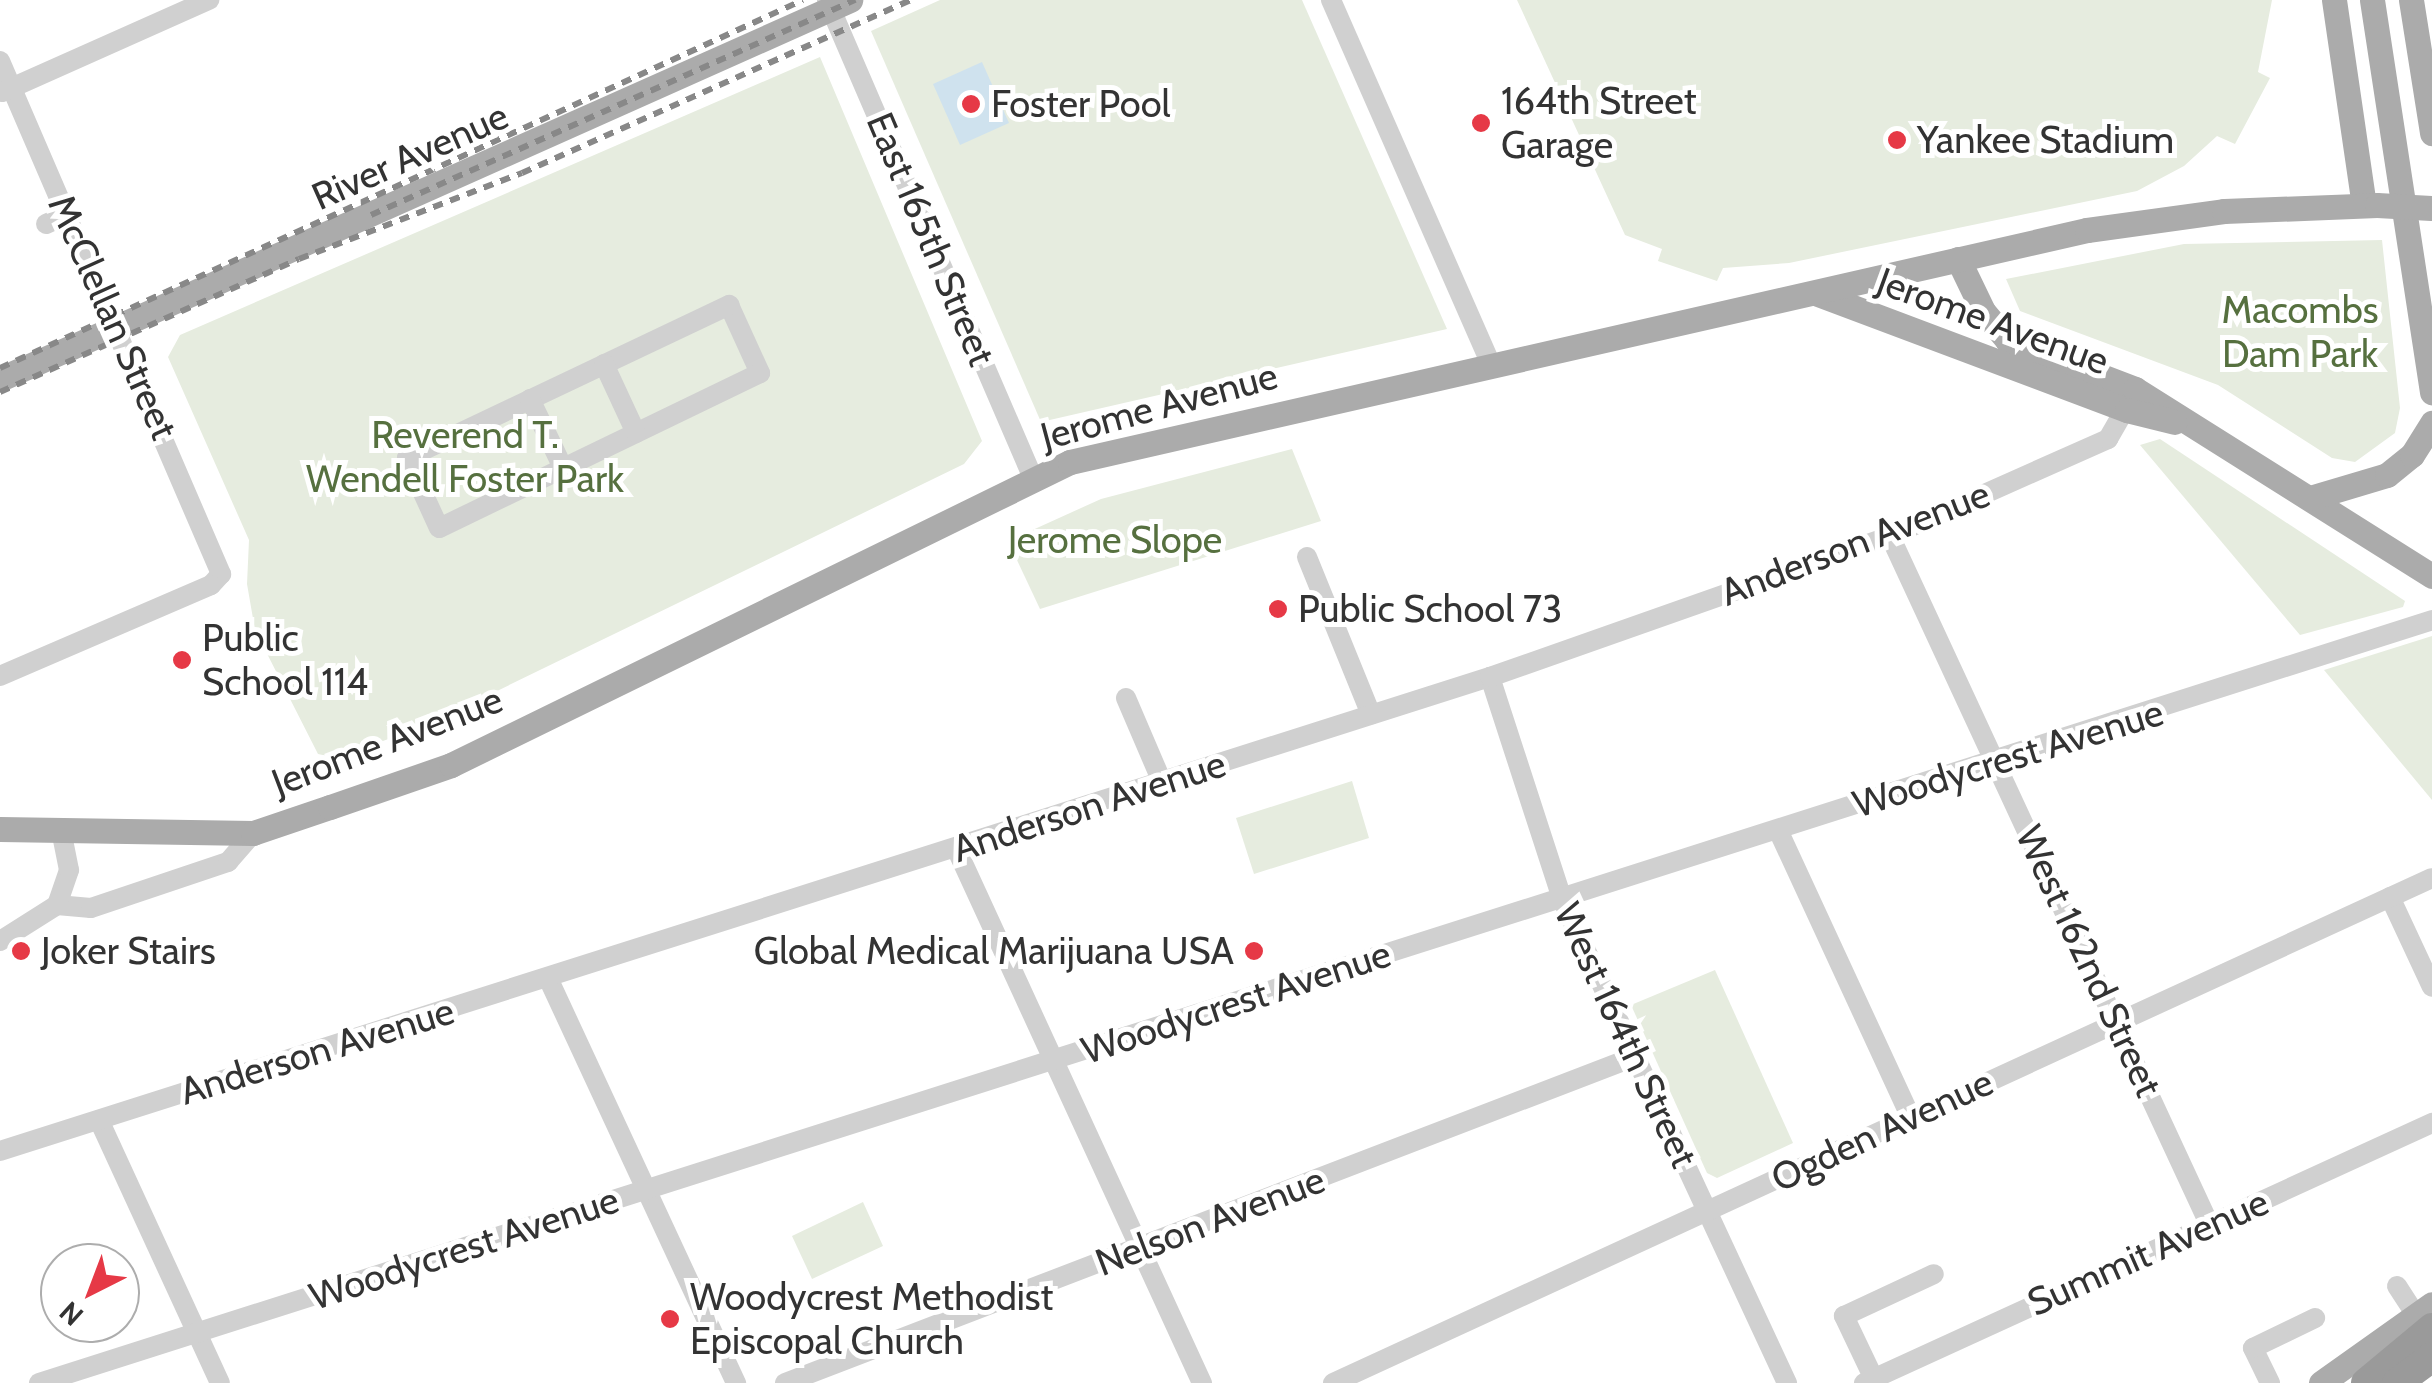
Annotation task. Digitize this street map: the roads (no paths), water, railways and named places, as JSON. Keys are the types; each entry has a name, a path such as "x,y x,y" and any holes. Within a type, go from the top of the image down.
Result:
{"highway":[{"path":"2366,1383 2427,1316"},
{"path":"2397,1383 2432,1357"}],"main road":[{"path":"2334,0 2371,205"},
{"path":"2372,0 2432,392"},
{"path":"2411,0 2432,133"},
{"name":"River Avenue","path":"0,379 836,3"},
{"path":"1818,294 1958,259 2180,215 2371,205 2432,208"},
{"name":"Jerome Avenue","path":"1958,259 1983,311 2008,340 2200,428 2432,576"},
{"name":"Jerome Avenue","path":"0,829 253,833 451,764 1070,462 1490,362 1818,294 2131,399"},
{"path":"2310,498 2387,475 2412,455 2432,423"},
{"path":"2321,1383 2427,1316"}],"street":[{"path":"6,90 209,0"},
{"path":"1331,0 1490,362"},
{"name":"East 165th Street","path":"836,3 1034,478"},
{"name":"McClellan Street","path":"0,61 6,90 68,214 221,574 211,585 0,676"},
{"path":"46,224 68,214"},
{"path":"729,304 760,373 439,528 407,458 604,364 729,304"},
{"path":"604,364 636,433"},
{"name":"Anderson Avenue","path":"0,1151 1490,677 1890,536 2097,444 2117,430 2131,399"},
{"path":"530,400 563,468"},
{"name":"West 162nd Street","path":"1890,536 2210,1224"},
{"path":"1307,557 1371,715"},
{"name":"Woodycrest Avenue","path":"39,1383 1997,763 2432,620"},
{"name":"West 164th Street","path":"1490,677 1562,899 1787,1383"},
{"path":"1126,698 1162,782"},
{"path":"57,905 69,870 62,830"},
{"path":"1778,830 1910,1116"},
{"path":"0,940 57,905 91,908 228,862 253,833"},
{"path":"956,848 1202,1383"},
{"name":"Ogden Avenue","path":"1333,1383 2432,878"},
{"path":"2390,897 2432,987"},
{"path":"548,978 736,1383"},
{"name":"Nelson Avenue","path":"785,1383 1634,1057"},
{"path":"99,1120 220,1383"},
{"name":"Summit Avenue","path":"1869,1381 2432,1123"},
{"path":"1869,1381 1844,1316 1934,1274"},
{"path":"2397,1286 2427,1316"},
{"path":"2270,1383 2253,1348 2315,1318"}],"water":[{"name":"Foster Pool","path":"982,62 1009,123 960,145 933,84"}],"railway":[{"path":"0,368 803,0"},
{"path":"371,215 855,0"},
{"path":"0,392 299,259 522,173 910,0"}],"place":[{"name":"Foster Pool","path":"971,104"},
{"name":"164th Street Garage","path":"1481,123"},
{"name":"Yankee Stadium","path":"1897,140"},
{"name":"Public School 73","path":"1278,609"},
{"name":"Public School 114","path":"182,660"},
{"name":"Joker Stairs","path":"21,951"},
{"name":"Global Medical Marijuana USA","path":"1254,951"},
{"name":"Woodycrest Methodist Episcopal Church","path":"670,1319"}],"park label":[{"name":"Macombs Dam Park","path":"2300,332"},
{"name":"Reverend T. Wendell Foster Park","path":"465,457"},
{"name":"Jerome Slope","path":"1115,540"}]}
